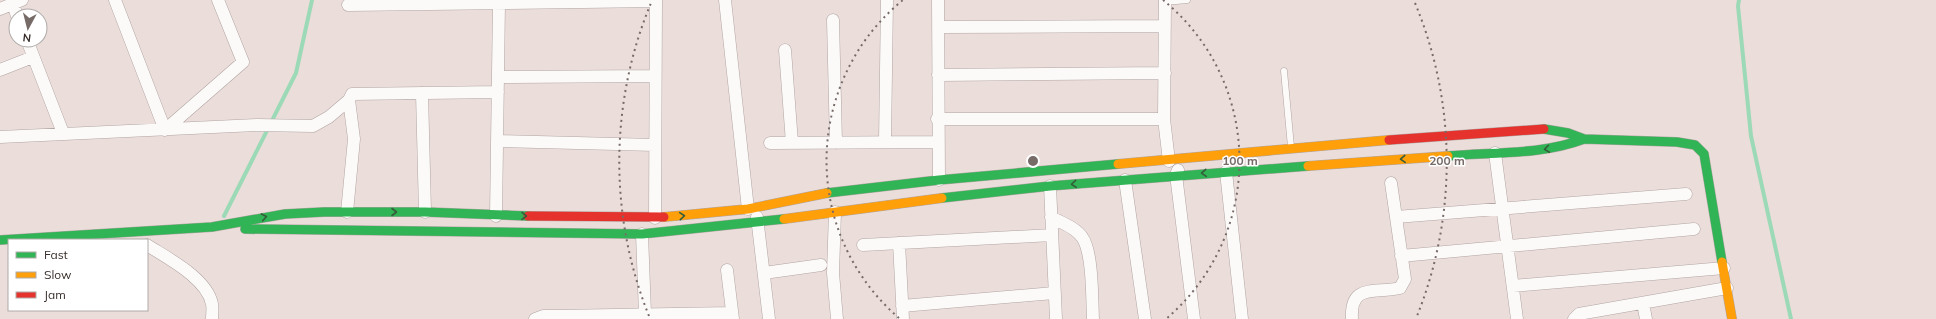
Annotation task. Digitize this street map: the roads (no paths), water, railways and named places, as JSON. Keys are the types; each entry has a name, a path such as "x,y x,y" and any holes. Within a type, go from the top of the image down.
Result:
{"street":[{"path":"115,0 165,130"},
{"path":"165,130 243,62 218,0"},
{"path":"725,0 752,208 758,223 769,319"},
{"path":"885,142 887,0"},
{"path":"938,0 937,142 939,180"},
{"path":"348,5 656,1 655,218"},
{"path":"1165,1 1164,119 1175,160 1194,319"},
{"path":"0,9 17,2"},
{"path":"496,216 498,77 506,2"},
{"path":"834,20 836,143"},
{"path":"938,27 1165,26"},
{"path":"30,48 63,132"},
{"path":"786,50 792,143"},
{"path":"0,70 33,57"},
{"path":"938,75 1165,73"},
{"path":"498,77 655,76"},
{"path":"0,137 63,132 165,130 257,125 313,126 322,122 349,100 352,94 498,92"},
{"path":"422,93 425,212"},
{"path":"347,212 354,139 349,100"},
{"path":"938,119 1164,119"},
{"path":"20,239 121,234 212,227 285,214 425,212 496,216 655,218 752,208 844,190 939,180 1444,135 1544,128 1568,133 1584,139 1677,142 1695,145 1704,154 1732,319"},
{"path":"212,227 285,230 413,230 642,234 758,223 835,212 1050,186 1176,175 1495,153 1558,147 1584,139"},
{"path":"497,142 655,145"},
{"path":"770,144 937,142"},
{"path":"1495,153 1517,319"},
{"path":"1226,172 1242,319"},
{"path":"1125,180 1145,319"},
{"path":"1352,319 1351,307 1353,300 1357,296 1364,292 1400,288 1405,279 1391,183"},
{"path":"1050,186 1056,319"},
{"path":"1396,217 1686,194"},
{"path":"835,212 832,272 838,319"},
{"path":"1051,217 1075,229 1082,237 1088,249 1093,319"},
{"path":"1401,256 1694,229"},
{"path":"121,234 134,239"},
{"path":"642,234 650,316"},
{"path":"863,245 1052,236"},
{"path":"899,243 903,319"},
{"path":"148,246 187,270 204,287 212,303 212,319"},
{"path":"764,273 821,265"},
{"path":"1513,286 1724,268"},
{"path":"535,319 543,316 733,316 727,270"},
{"path":"1574,319 1579,314 1727,288"},
{"path":"902,306 1054,293"},
{"path":"1643,303 1646,319"}],"lane":[{"path":"1165,1 1187,0"},
{"path":"1284,71 1291,149"}],"waterway":[{"path":"224,216 296,73 312,0"},
{"path":"1739,0 1738,6 1751,136 1791,319"}]}
